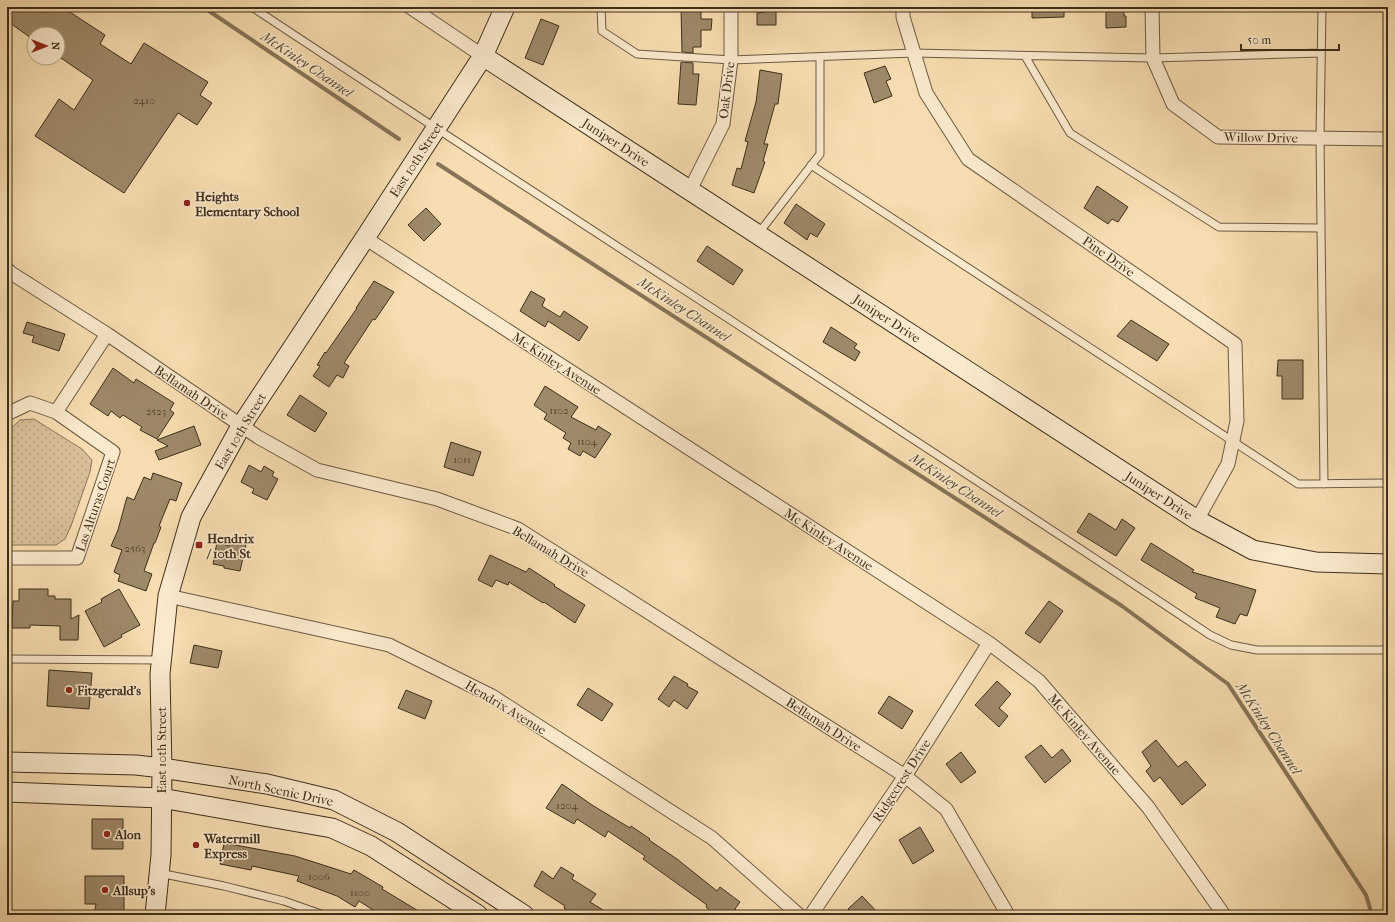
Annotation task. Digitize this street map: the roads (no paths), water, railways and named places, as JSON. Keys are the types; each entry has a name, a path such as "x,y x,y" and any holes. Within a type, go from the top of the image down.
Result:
{"main road":[{"name":"East 10th Street","path":"155,915 161,855 162,768 160,674 168,596 191,517 241,426 483,56 505,7"},
{"name":"Juniper Drive","path":"483,56 1197,520 1253,550 1316,562 1388,564"},
{"name":"North Scenic Drive","path":"7,762 136,765 162,768 267,784 334,800 397,832 513,912"},
{"name":"North Scenic Drive","path":"7,792 161,798 332,828 371,846 478,915"}],"street":[{"name":"Juniper Drive","path":"410,7 483,56"},
{"name":"Oak Drive","path":"690,190 722,124 730,60 731,7"},
{"name":"Pine Drive","path":"903,7 903,17 926,93 968,158 1235,344 1237,421 1228,464 1197,520"},
{"name":"Willow Drive","path":"1152,7 1153,58 1173,104 1218,137 1388,139"},
{"name":"Mc Kinley Avenue","path":"365,238 989,643 1039,681 1148,807 1224,915"},
{"name":"Bellamah Drive","path":"8,273 107,334 258,437 317,470 437,499 518,529 905,776 946,809 1008,915"},
{"path":"56,412 107,334"},
{"name":"Las Alturas Court","path":"7,414 30,403 56,412 113,452 77,558 7,558"},
{"name":"Hendrix Avenue","path":"168,596 389,645 492,696 712,838 798,915"},
{"name":"Ridgecrest Drive","path":"811,915 905,776 989,643"}],"lane":[{"path":"252,7 436,129 1034,518 1210,635 1231,645 1257,650 1388,650"},
{"path":"601,7 602,31 637,54 730,60 914,53 1153,58 1321,53"},
{"path":"1322,7 1320,138 1324,484"},
{"path":"1025,56 1070,133 1219,227 1321,228"},
{"path":"758,234 820,154 820,57"},
{"path":"811,165 1298,484 1388,483"},
{"path":"7,659 162,660"},
{"path":"159,873 254,893 284,901 324,915"}],"waterway":[{"name":"McKinley Channel","path":"203,7 399,139"},
{"name":"McKinley Channel","path":"438,164 1122,606 1228,684 1366,895 1372,915"}],"place":[{"name":"Heights Elementary School","path":"187,203"},
{"name":"Hendrix / 10th St","path":"199,545"},
{"name":"Fitzgerald's","path":"69,690"},
{"name":"Alon","path":"107,834"},
{"name":"Watermill Express","path":"196,845"},
{"name":"Allsup's","path":"105,890"}]}
